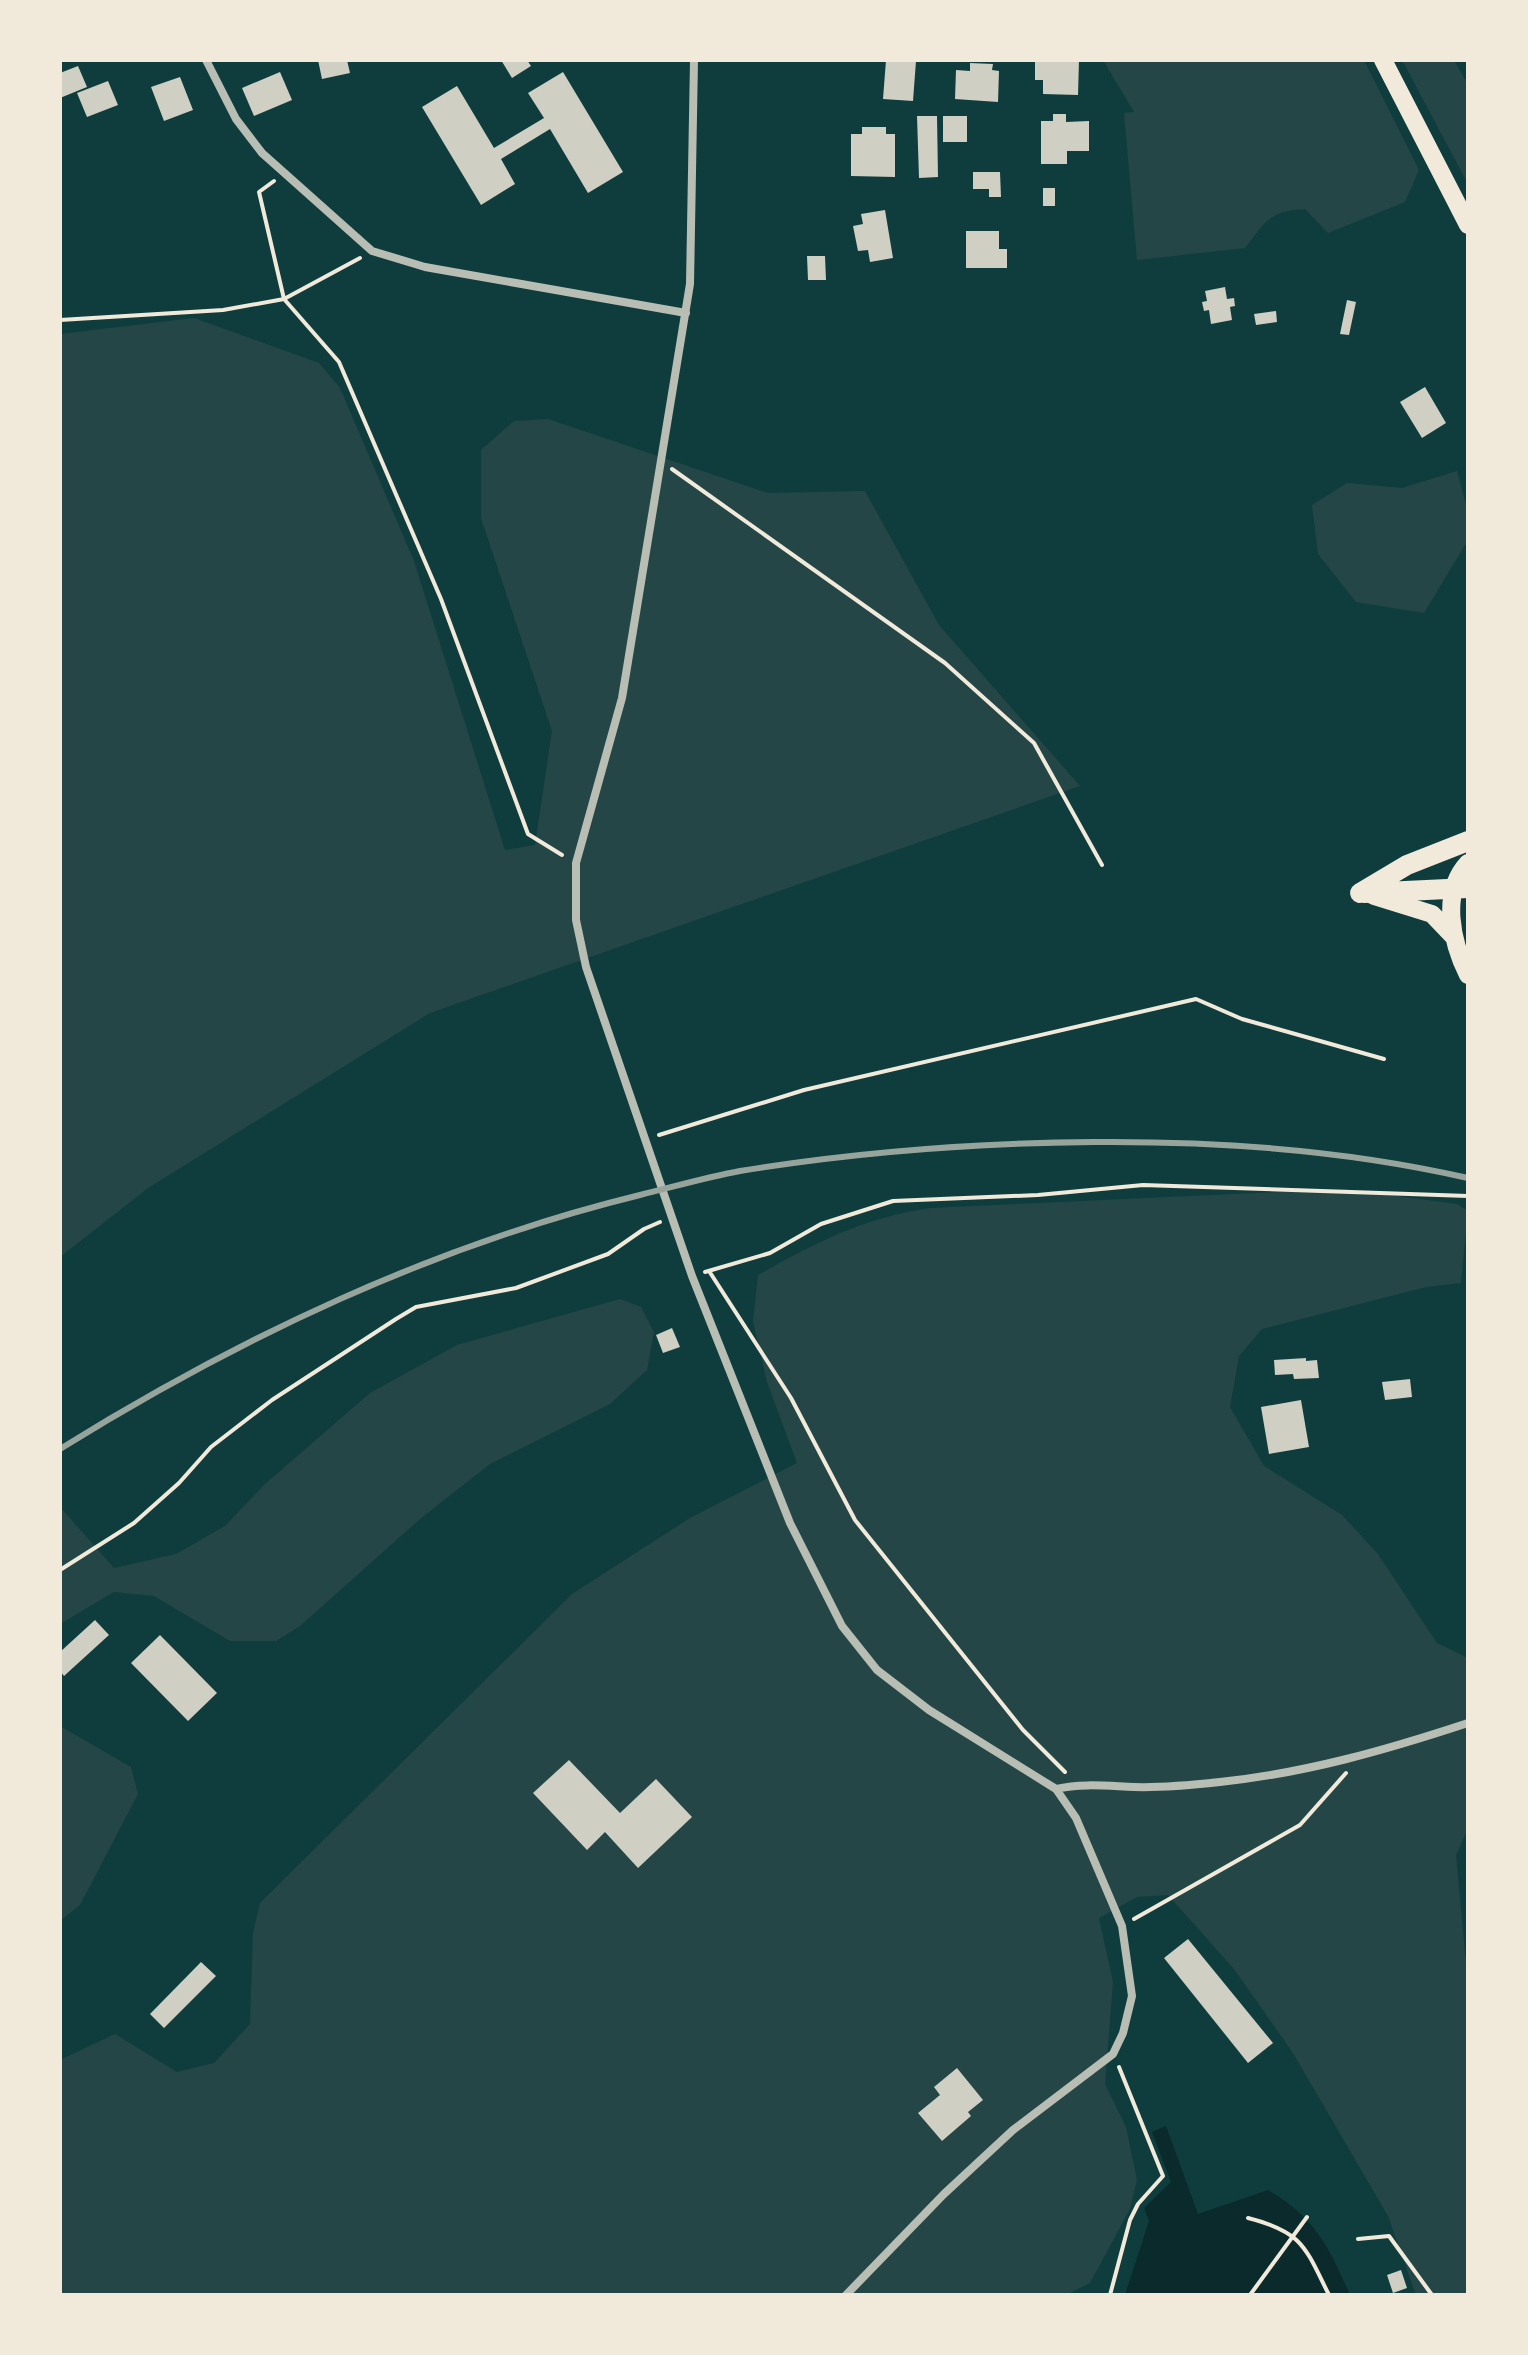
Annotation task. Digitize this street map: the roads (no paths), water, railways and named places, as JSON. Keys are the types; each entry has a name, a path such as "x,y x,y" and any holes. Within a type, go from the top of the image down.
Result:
{"highway":[{"path":"1360,893 1407,865 1468,841"},
{"path":"1360,893 1462,888"}],"main road":[{"path":"1383,60 1468,225"},
{"path":"1468,863 1462,888 1451,905 1454,937 1468,975"},
{"path":"1360,893 1432,914 1454,937"}],"street":[{"path":"206,60 236,119 283,175 372,251 425,267 686,313"},
{"path":"694,60 692,245 686,313 622,698 576,863 576,920 586,967 692,1276 790,1523 842,1626 877,1670 908,1694 993,1753 1056,1789 1076,1818 1122,1926 1132,1996 1123,2033 1113,2054 1013,2130 944,2194 846,2295"},
{"path":"1056,1789 1076,1784 1138,1787 1219,1782 1359,1759 1468,1723"}],"railway":[{"path":"60,1449 128,1408 268,1333 413,1268 563,1216 740,1171 917,1150 1141,1142 1329,1154 1468,1178"}]}
